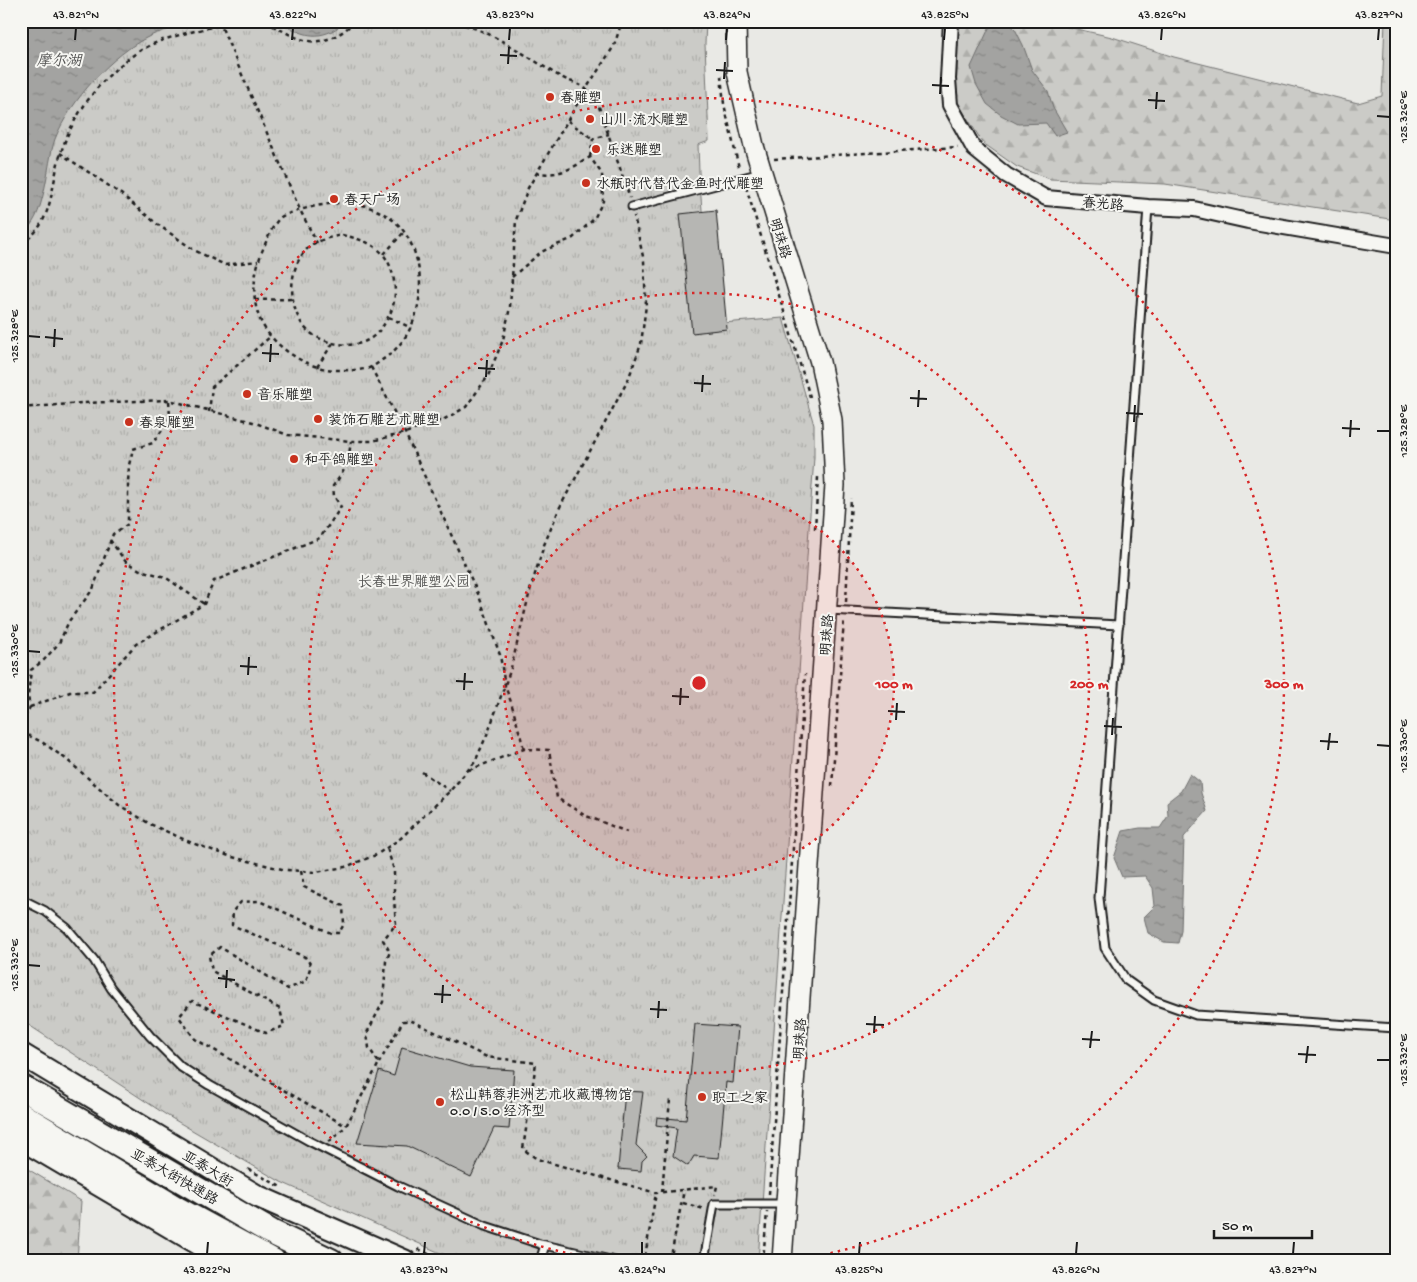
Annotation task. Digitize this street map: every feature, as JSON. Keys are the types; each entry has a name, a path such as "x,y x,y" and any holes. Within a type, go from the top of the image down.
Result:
{"highway":[{"name":"亚泰大街快速路","path":"21,1087 271,1232 331,1261"},
{"name":"亚泰大街快速路","path":"21,1116 177,1209 273,1261"}],"main road":[{"name":"亚泰大街","path":"25,1046 257,1196 408,1253"},
{"path":"21,1139 228,1261"}],"street":[{"name":"明珠路","path":"736,21 737,72 766,166 820,362 832,420 836,485 782,1261"},
{"name":"春光路","path":"951,21 948,79 950,105 972,146 1006,175 1046,198 1194,209 1248,221 1396,246"}],"lane":[{"path":"632,207 741,178 766,166"},
{"path":"1148,207 1099,898 1105,948 1126,980 1154,1000 1196,1016 1396,1028"},
{"path":"828,610 1119,625"},
{"path":"21,899 45,911 66,928 94,960 111,988 150,1036 181,1067 218,1090 323,1148 398,1186 486,1226 545,1245 615,1261"},
{"path":"704,1261 713,1208 787,1204"},
{"path":"540,1261 545,1245"}],"path":[{"path":"219,21 300,210 317,243"},
{"path":"21,243 37,229 46,214 60,153 82,108 114,71 144,49 162,40 237,21"},
{"path":"257,21 308,42 336,37 353,22 377,21"},
{"path":"21,732 42,742 66,759 119,805 150,824 192,843 232,857 286,870 316,872 345,867 376,855 387,848 401,838 450,791 475,762 511,668 531,587 544,545 560,507 628,380 641,344 646,305 644,261 632,207 597,101 586,89 561,78 480,30 449,21"},
{"path":"21,408 82,403 169,400 253,422 288,435 351,441 372,440 404,433 443,420 466,406 488,376 503,340 510,307 516,220 528,188 567,120 614,46 622,21"},
{"path":"720,71 724,104 741,178 748,191 810,398"},
{"path":"567,120 593,139"},
{"path":"593,139 609,134"},
{"path":"512,277 541,252 574,238 594,219 603,201 602,174 590,157 593,139"},
{"path":"766,166 972,146"},
{"path":"60,153 121,194 157,224 194,250 224,265 258,261"},
{"path":"537,173 554,174 573,168 590,157"},
{"path":"354,202 377,209 396,223 404,232 419,268 420,295 411,328 396,350 371,368 354,370 323,369 306,362 281,347 271,336 257,313 254,286 258,261 271,231 281,216 300,210 325,203 354,202"},
{"path":"384,254 404,232"},
{"path":"342,235 360,239 375,246 384,254 392,268 395,287 394,303 382,328 368,340 353,344 333,343 318,338 303,325 292,288 294,271 301,256 312,245 324,239 342,235"},
{"path":"255,300 294,298"},
{"path":"389,316 411,328"},
{"path":"210,412 212,387 271,336"},
{"path":"317,367 333,343"},
{"path":"371,368 404,433 479,596 500,655 504,686 511,702 524,749"},
{"path":"21,724 30,708 28,696 30,670 44,660 59,643 69,621 93,589 112,534 128,524 129,465 133,449 153,443 170,418 169,400"},
{"path":"30,708 70,692 93,692 136,644 204,604 214,581 320,538 341,508 334,496 334,486 345,471 351,441"},
{"path":"814,534 818,469"},
{"path":"110,540 126,562 140,570 165,576 204,604"},
{"path":"763,1261 805,671"},
{"path":"468,770 524,749 549,750 557,798 584,815 627,832"},
{"path":"422,772 450,791"},
{"path":"379,1063 369,1048 367,1033 383,1002 386,961 390,952 383,940 396,924 394,870 387,848"},
{"path":"301,871 304,888 343,906 344,924 339,933 331,933 259,901 241,902 232,911 232,925 305,957 311,966 306,981 288,989 220,947 209,956 212,972 280,1009 284,1026 266,1033 192,1001 179,1017 195,1039 346,1126"},
{"path":"323,1148 346,1126 402,1021 412,1022 487,1057 536,1064 523,1149 537,1159 656,1193 717,1186 713,1208 682,1203"},
{"path":"21,1034 25,1046"},
{"path":"662,1192 670,1099"},
{"path":"246,1168 286,1189"},
{"path":"670,1261 684,1190"},
{"path":"645,1256 656,1193"},
{"path":"408,1253 444,1261"}],"green space":[{"name":"长春世界雕塑公园","path":"21,21 706,21 705,44 709,141 698,145 711,324 783,318 814,425 814,457 758,1261 462,1261 281,1182 168,1116 21,1020"},
{"path":"958,21 1041,21 1112,37 1174,57 1358,103 1382,96 1385,21 1396,21 1396,220 1165,184 1050,179 1017,167 983,143 956,100"},
{"path":"21,1165 81,1201 77,1261 21,1261"}],"water":[{"name":"摩尔湖","path":"21,21 205,21 150,36 121,54 94,80 71,109 62,124 55,139 44,191 36,217 29,227 21,233"},
{"path":"275,21 345,21 332,31 324,34 309,35"},
{"path":"999,21 1007,21 1015,29 1032,70 1048,91 1053,108 1067,132 1055,136 1046,123 1018,124 1001,115 987,104 976,84 971,67 989,28"},
{"path":"1190,774 1200,782 1201,793 1207,811 1184,837 1181,931 1178,943 1164,942 1148,933 1144,917 1155,906 1153,888 1145,876 1122,877 1114,858 1123,831 1140,828 1160,828 1168,816 1167,802 1181,791"}],"building":[{"path":"716,210 727,329 692,333 680,214"},
{"name":"职工之家","path":"695,1024 738,1027 733,1083 726,1082 719,1158 694,1156 688,1166 673,1156 677,1128 656,1125 657,1117 686,1120"},
{"name":"松山韩蓉非洲艺术收藏博物馆 0.0 / 5.0 经济型","path":"402,1047 470,1067 514,1070 509,1129 494,1128 471,1177 407,1146 357,1143 379,1071 394,1076"},
{"path":"625,1091 643,1092 636,1145 647,1156 642,1161 641,1171 618,1169"}],"place":[{"name":"春雕塑","path":"550,97"},
{"name":"山川·流水雕塑","path":"590,119"},
{"name":"乐迷雕塑","path":"596,149"},
{"name":"水瓶时代替代金鱼时代雕塑","path":"586,183"},
{"name":"春天广场","path":"334,199"},
{"name":"音乐雕塑","path":"247,394"},
{"name":"装饰石雕艺术雕塑","path":"318,419"},
{"name":"春泉雕塑","path":"129,422"},
{"name":"和平鸽雕塑","path":"294,459"},
{"name":"职工之家","path":"702,1097"},
{"name":"松山韩蓉非洲艺术收藏博物馆 0.0 / 5.0 经济型","path":"440,1102"}]}
